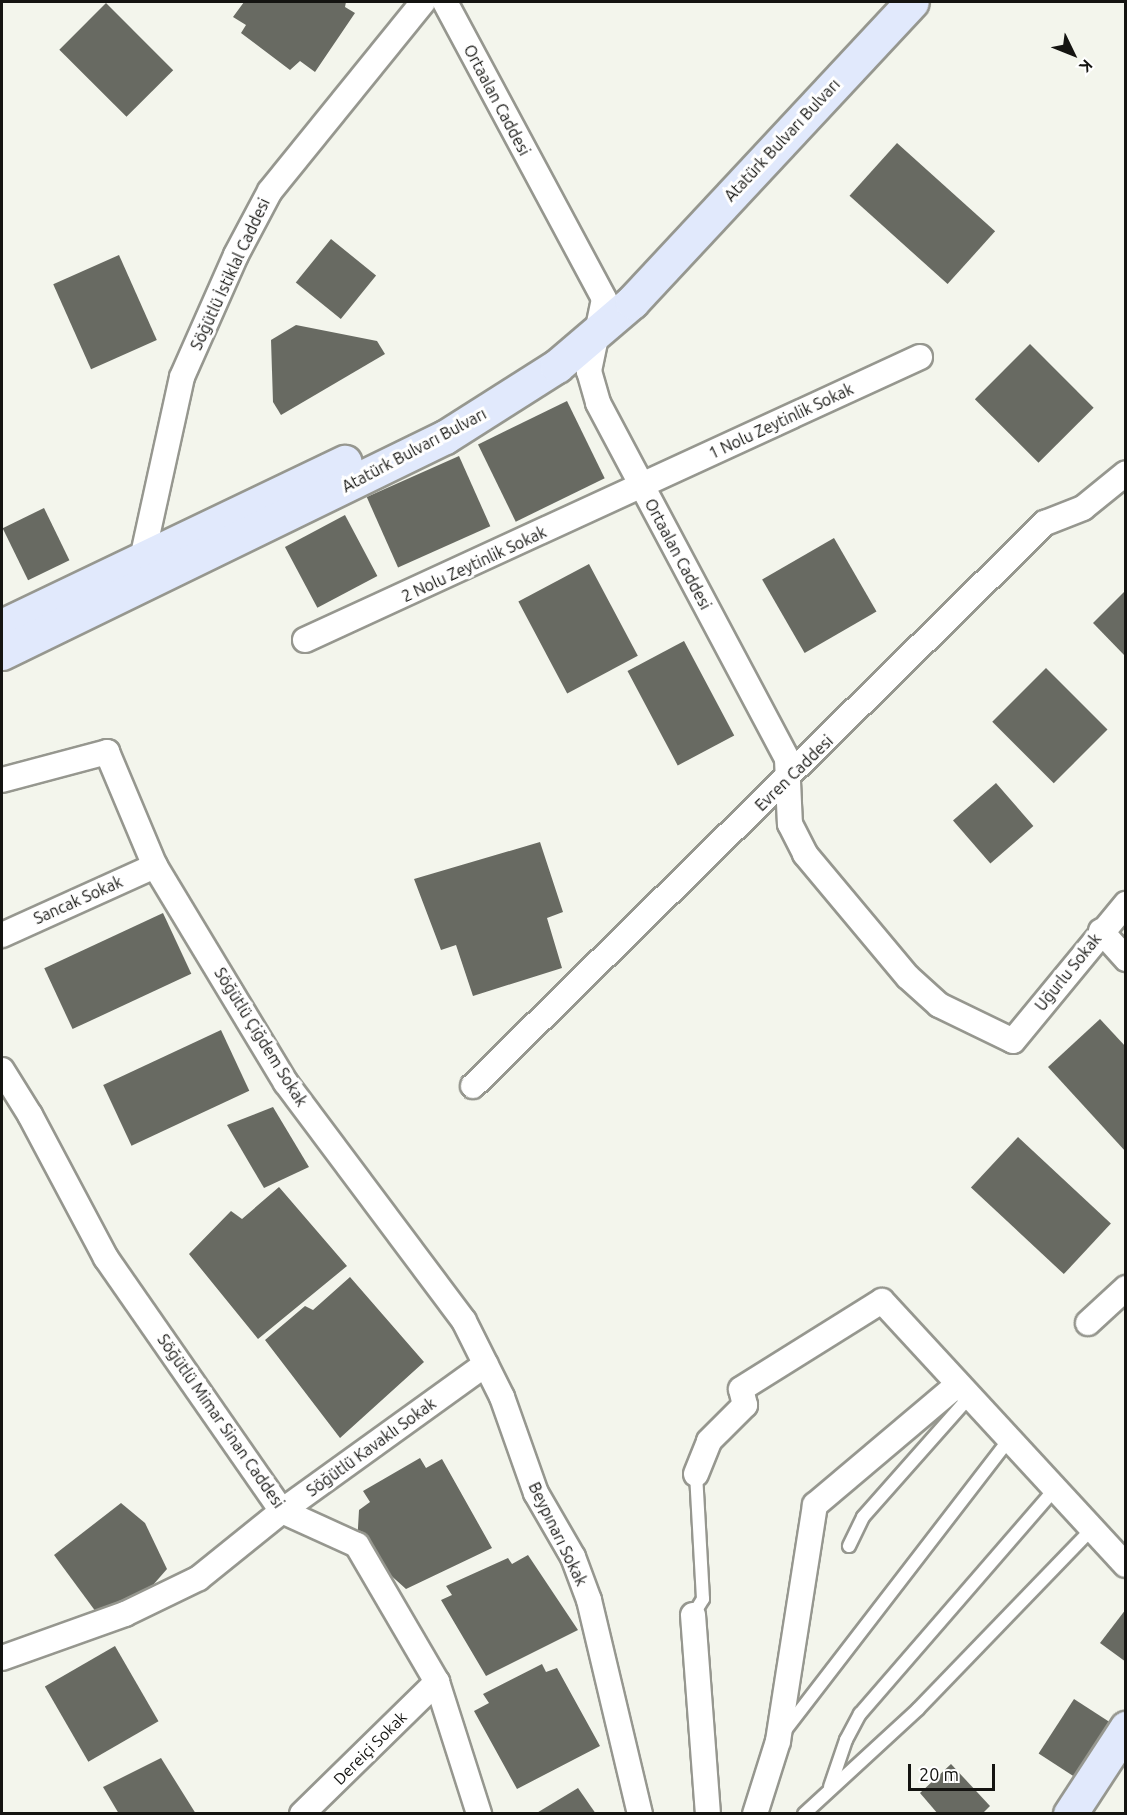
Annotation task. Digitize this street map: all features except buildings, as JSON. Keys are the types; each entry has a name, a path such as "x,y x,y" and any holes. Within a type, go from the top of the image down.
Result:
{"street":[{"name":"Söğütlü İstiklal Caddesi","path":"142,559 182,377 236,255 270,190 423,2"},
{"name":"Ortaalan Caddesi","path":"445,2 604,299 589,371 598,403 787,759 785,783 790,824 805,854 908,977 939,1005 1013,1041"},
{"name":"Atatürk Bulvarı Bulvarı","path":"2,626 424,424 543,352 604,299 883,2"},
{"name":"Atatürk Bulvarı Bulvarı","path":"2,653 445,437 541,378 596,335 632,302 912,2"},
{"name":"1 Nolu Zeytinlik Sokak","path":"642,485 920,357"},
{"name":"Evren Caddesi","path":"473,1086 785,783 1045,523 1083,507 1125,473"},
{"name":"2 Nolu Zeytinlik Sokak","path":"305,640 642,485"},
{"name":"Söğütlü Çiğdem Sokak","path":"2,780 106,752 155,866 286,1083 434,1277 464,1321 486,1364"},
{"name":"Sancak Sokak","path":"2,935 155,866"},
{"name":"Uğurlu Sokak","path":"1013,1041 1125,904"},
{"path":"1101,931 1125,959"},
{"name":"Söğütlü Mimar Sinan Caddesi","path":"2,1070 30,1115 106,1258 282,1511 357,1545 437,1682 479,1814"},
{"path":"1088,1323 1125,1288"},
{"path":"696,1474 709,1441 745,1405 741,1389 882,1301 1125,1565"},
{"name":"Söğütlü Kavaklı Sokak","path":"2,1658 170,1595 199,1578 282,1511 486,1364"},
{"name":"Beypınarı Sokak","path":"486,1364 502,1397 536,1493 573,1557 590,1600 640,1814"},
{"path":"755,1814 778,1741 815,1505 964,1390"},
{"path":"693,1615 708,1814"},
{"name":"Dereiçi Sokak","path":"302,1814 437,1682"},
{"path":"1070,1814 1125,1728"}],"lane":[{"path":"849,1546 863,1517 964,1390"},
{"path":"778,1741 1010,1440"},
{"path":"693,1615 703,1599 696,1474"},
{"path":"829,1790 846,1740 860,1714 1055,1489"},
{"path":"804,1814 918,1709 1092,1529"}]}
